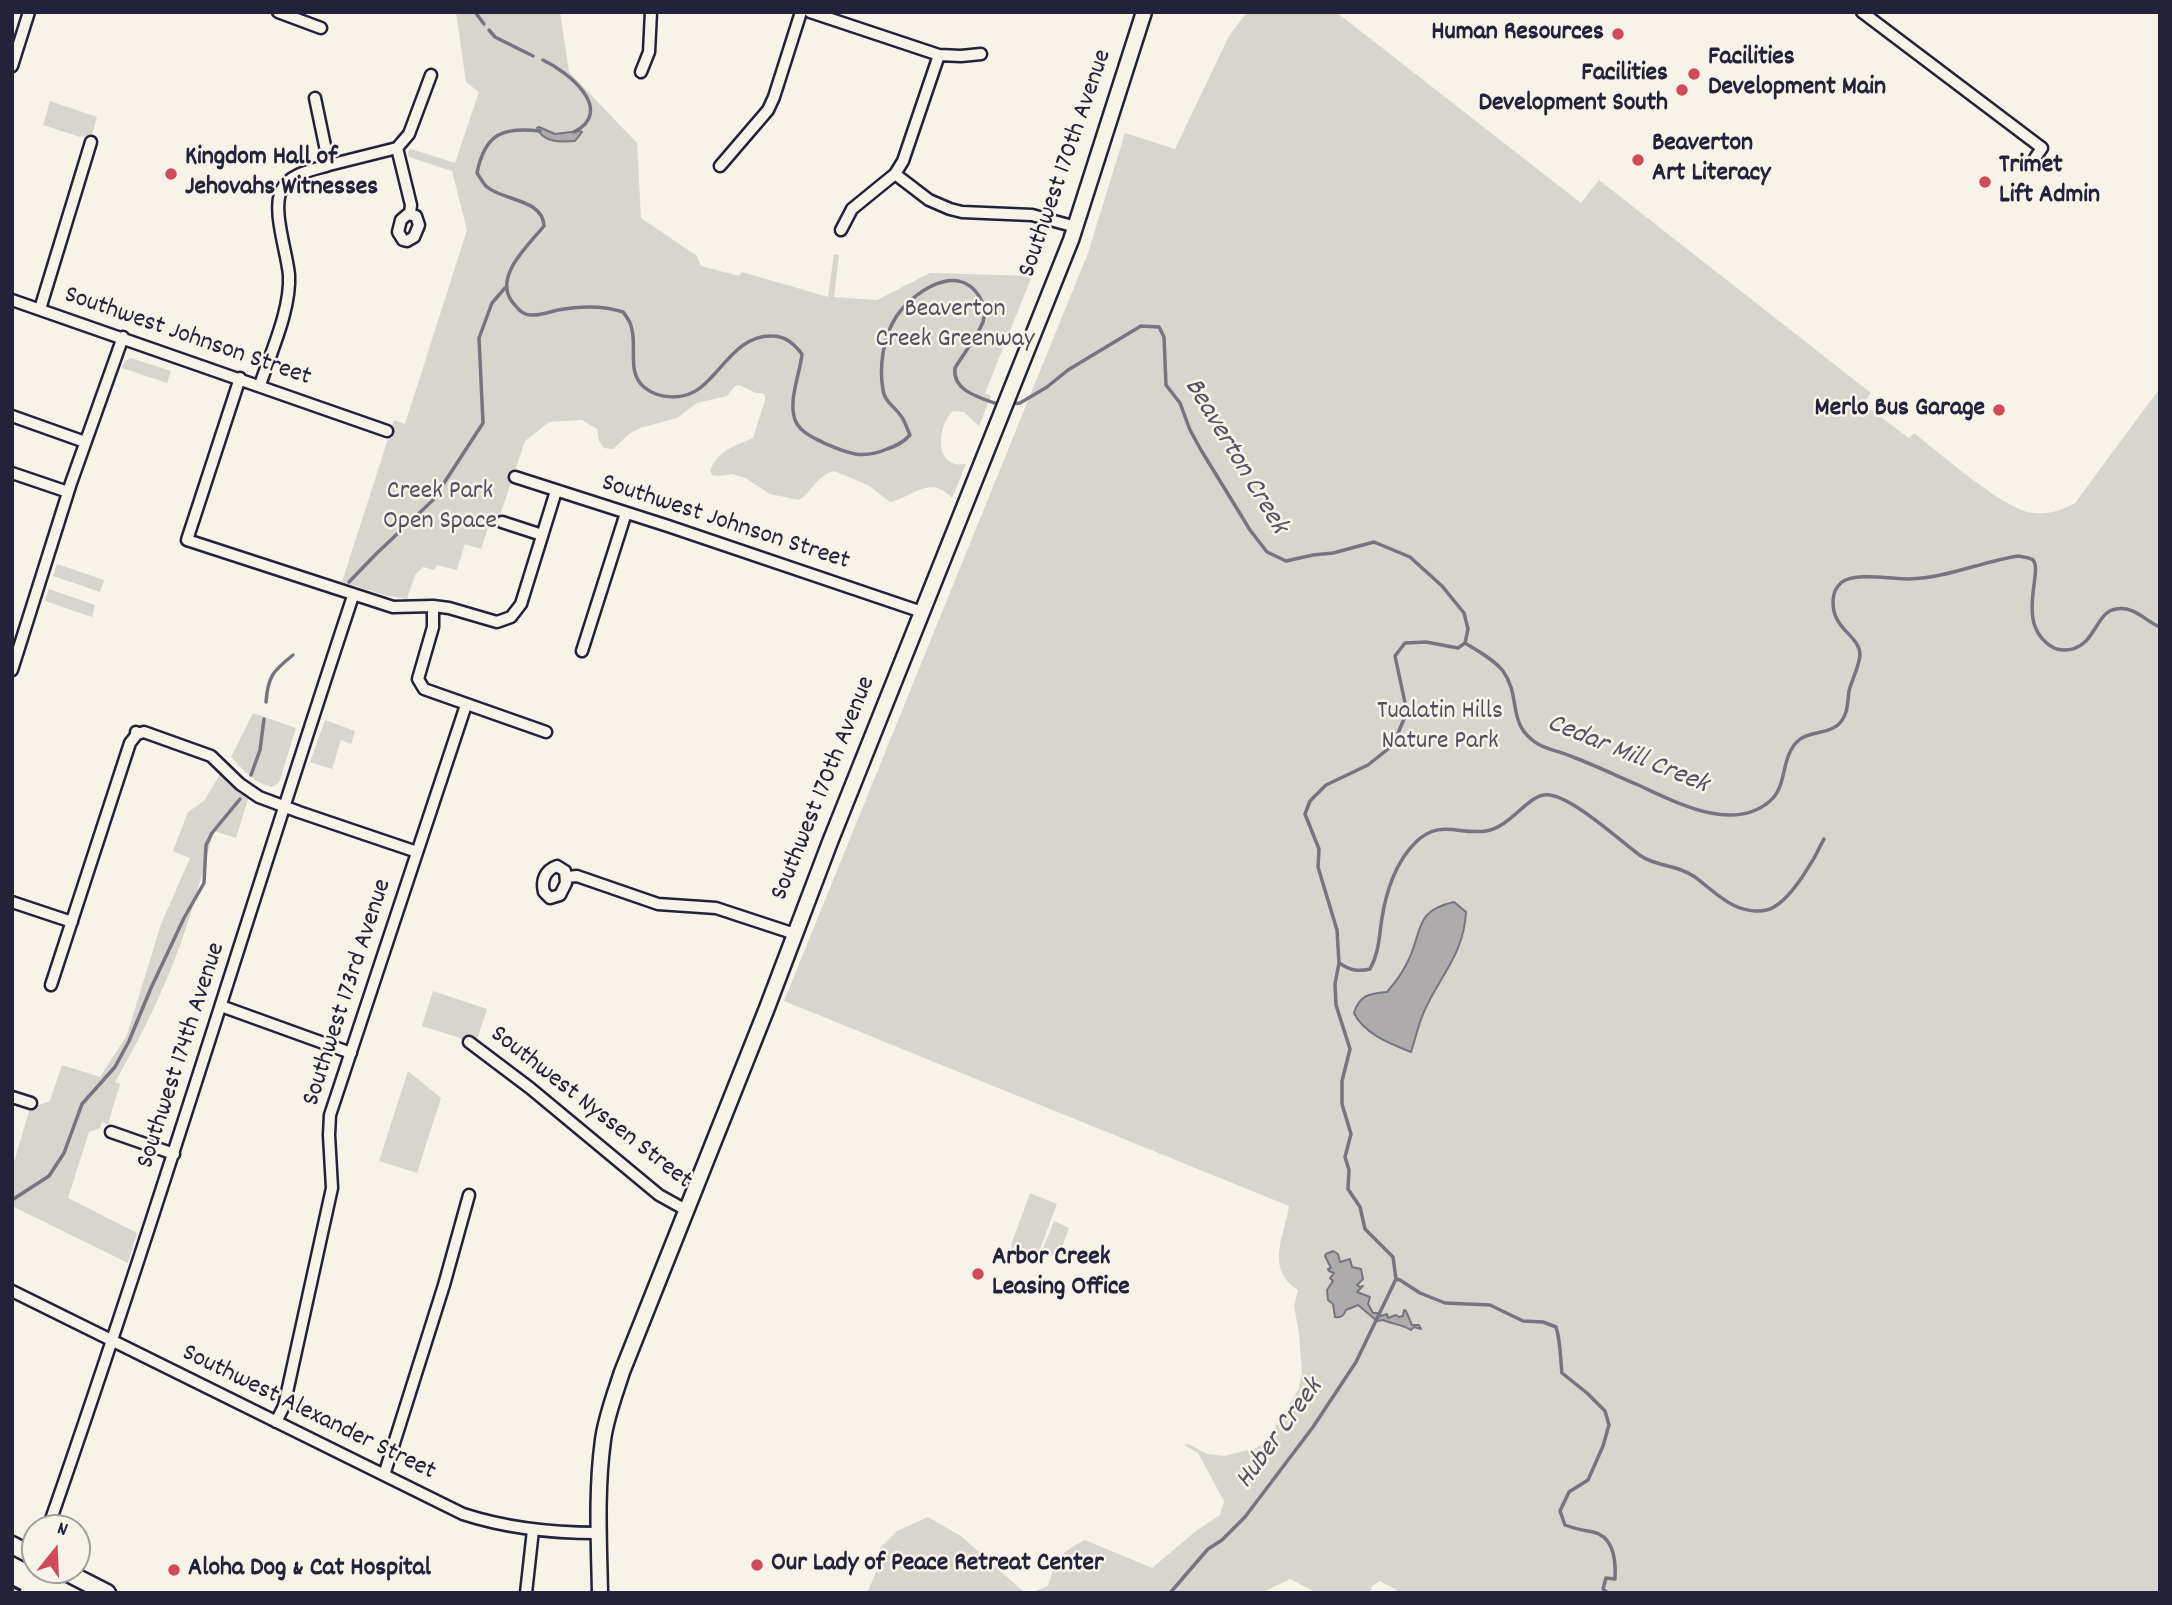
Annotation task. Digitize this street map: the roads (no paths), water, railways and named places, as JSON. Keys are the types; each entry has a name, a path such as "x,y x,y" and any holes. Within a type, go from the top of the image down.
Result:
{"main road":[{"name":"Southwest 170th Avenue","path":"600,1593 597,1533 600,1467 605,1428 629,1354 1076,228 1144,12"},
{"path":"89,1584 107,1593"}],"street":[{"path":"12,66 29,12"},
{"path":"278,12 321,28"},
{"path":"641,72 649,52 651,12"},
{"path":"720,166 768,110 801,12"},
{"path":"810,12 939,55 961,57 981,54"},
{"path":"1862,12 2042,148 2035,158"},
{"path":"841,230 852,209 895,173 903,161 939,55"},
{"path":"260,385 288,296 289,277 277,205 282,189 294,176 397,148 409,134 431,75"},
{"path":"315,98 329,165"},
{"path":"40,309 91,142"},
{"path":"397,148 411,205 410,214"},
{"path":"895,173 915,191 950,209 962,212 1032,215 1076,228"},
{"name":"Southwest Johnson Street","path":"12,300 387,431"},
{"path":"12,670 68,492 123,337"},
{"path":"240,378 187,540 393,607 449,608 497,622 511,617 521,604 556,491"},
{"path":"12,416 85,442"},
{"path":"12,472 68,492"},
{"name":"Southwest Johnson Street","path":"515,477 922,612"},
{"path":"582,651 626,513"},
{"path":"502,522 542,535"},
{"name":"Southwest 174th Avenue","path":"53,1514 114,1341 353,596"},
{"path":"433,606 433,627 419,674 420,684 429,692 546,732"},
{"name":"Southwest 173rd Avenue","path":"276,1422 284,1406 330,1200 333,1179 330,1115 466,705"},
{"path":"51,985 130,743 137,733 151,733 211,756 240,784 259,797 417,852"},
{"path":"567,877 577,876 659,904 716,908 795,934"},
{"path":"12,901 72,922"},
{"path":"221,1006 351,1053"},
{"name":"Southwest Nyssen Street","path":"469,1042 659,1195 686,1210"},
{"path":"12,1097 31,1103"},
{"path":"111,1132 174,1154"},
{"path":"384,1475 444,1285 469,1195"},
{"name":"Southwest Alexander Street","path":"12,1292 463,1514 492,1523 533,1530 597,1533"},
{"path":"526,1593 533,1530"}],"waterway":[{"name":"Beaverton Creek","path":"475,12 484,24"},
{"name":"Beaverton Creek","path":"489,30 495,37 533,56"},
{"name":"Beaverton Creek","path":"543,60 575,82 589,103 590,113 586,123 574,132"},
{"name":"Beaverton Creek","path":"540,131 516,130 498,136 485,149 477,173 494,192 530,205 542,217 544,226 521,253 509,273 508,294 514,304 528,315 583,307 623,312 630,322 633,334 635,374 650,391 672,397 687,395 708,381 740,347 760,337 781,337 793,344 802,354 793,408 797,424 806,433 832,447 862,455 878,452 899,444 910,435 883,390 883,352 892,325 903,308 923,291 935,284 959,281 970,286 979,296 984,315 977,333 955,368 955,376 958,383 970,393 1000,405"},
{"path":"349,582 433,500 483,423 479,338 492,303 505,288"},
{"name":"Beaverton Creek","path":"1011,404 1020,403 1047,387 1068,370 1141,326 1159,327 1164,337 1166,385 1180,403 1201,450 1250,530 1267,552 1286,561 1374,542 1410,557 1442,586 1464,613 1468,629 1465,643 1458,648 1426,642 1405,643 1395,656 1407,712 1393,745 1368,765 1326,785 1310,801 1305,814 1319,849 1318,867 1337,930 1339,963 1335,984 1336,1005 1350,1049 1342,1081 1342,1104 1351,1134 1345,1157 1349,1170 1348,1189 1360,1207 1365,1229 1393,1257 1396,1279"},
{"name":"Cedar Mill Creek","path":"1465,643 1503,671 1509,681 1522,728 1538,744 1589,763 1685,806 1721,815 1738,815 1755,810 1776,795 1789,754 1799,740 1833,728 1844,717 1860,655 1856,642 1837,619 1833,601 1835,590 1848,579 1923,578 2018,556 2033,560 2035,576 2032,613 2035,626 2042,638 2054,648 2064,650 2083,644 2103,617 2116,609 2134,612 2160,627"},
{"path":"266,702 273,675 293,655"},
{"path":"251,775 260,750 264,719"},
{"path":"1339,963 1354,970 1370,969 1377,951 1389,888 1403,858 1416,842 1441,829 1476,832 1495,828 1531,801 1544,795 1566,801 1641,856 1688,873 1728,902 1748,910 1764,910 1781,902 1802,877 1824,839"},
{"path":"12,1200 49,1176 64,1153 82,1104 115,1067 184,918 204,883 206,845 212,833 240,799"},
{"name":"Beaverton Creek","path":"1396,1279 1445,1303 1490,1305 1523,1321 1543,1322 1556,1327 1562,1373 1605,1411 1609,1425 1588,1480 1569,1492 1560,1511 1565,1525 1600,1535 1610,1545 1615,1579 1606,1578 1603,1589 1608,1593"},
{"name":"Huber Creek","path":"1170,1593 1208,1549 1222,1540 1245,1517 1313,1427 1356,1362 1396,1279"}],"railway":[{"path":"12,1586 26,1593"}],"place":[{"name":"Human Resources","path":"1618,34"},
{"name":"Facilities Development Main","path":"1694,74"},
{"name":"Facilities Development South","path":"1682,90"},
{"name":"Beaverton Art Literacy","path":"1638,160"},
{"name":"Kingdom Hall of Jehovahs Witnesses","path":"171,174"},
{"name":"Trimet Lift Admin","path":"1985,182"},
{"name":"Merlo Bus Garage","path":"1999,410"},
{"name":"Arbor Creek Leasing Office","path":"978,1274"},
{"name":"Our Lady of Peace Retreat Center","path":"757,1565"},
{"name":"Aloha Dog & Cat Hospital","path":"174,1570"}],"park label":[{"name":"Beaverton Creek Greenway","path":"955,326"},
{"name":"Creek Park Open Space","path":"440,508"},
{"name":"Tualatin Hills Nature Park","path":"1440,728"}]}
